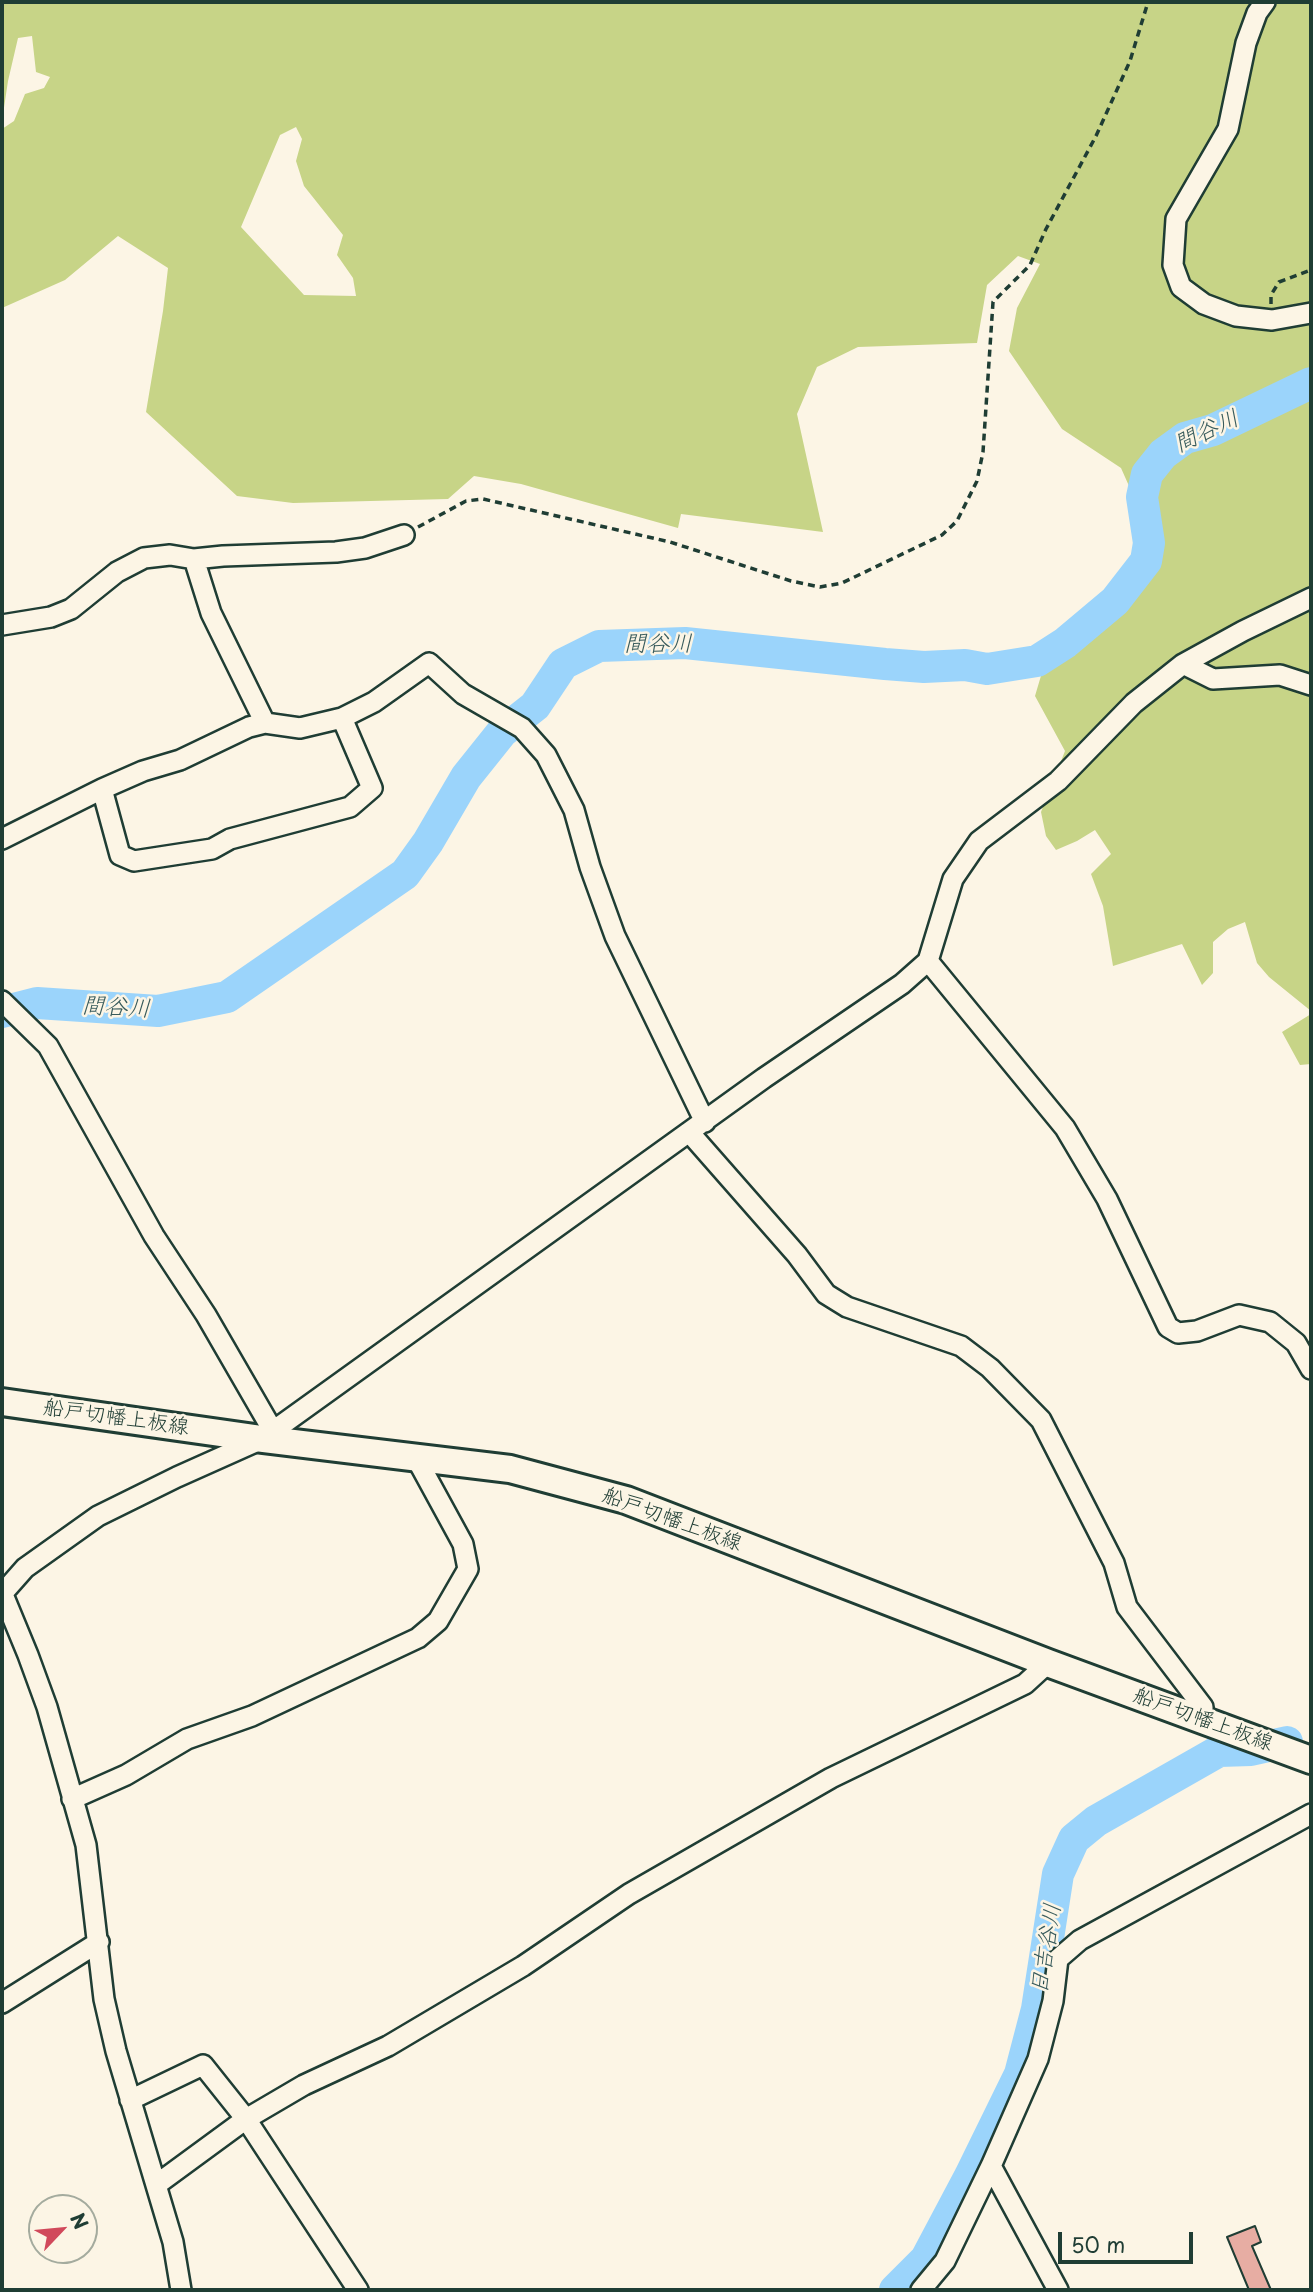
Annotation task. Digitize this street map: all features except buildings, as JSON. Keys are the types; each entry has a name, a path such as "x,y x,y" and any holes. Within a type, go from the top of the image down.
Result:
{"main road":[{"name":"船戸切幡上板線","path":"2,1402 510,1469 626,1500 1048,1663 1311,1760"}],"street":[{"path":"1265,2 1246,43 1227,129 1176,219 1173,264 1181,287 1204,304 1236,316 1272,320 1311,313"},
{"path":"2,625 51,617 71,609 117,572 144,558 170,555 194,559 355,550 404,534"},
{"path":"194,559 211,613 265,723"},
{"path":"181,2290 173,2242 116,2051 104,1999 86,1845 47,1707 29,1655 2,1593 25,1568 98,1516 268,1435 697,1127 902,984 928,961 953,879 979,841 1058,781 1134,703 1183,664 1311,598"},
{"path":"2,839 102,789 143,771 180,760 249,726 265,723 300,728 342,718 374,702 429,663 463,694 522,728 546,755 575,810 590,867 615,936 697,1127 826,1294 847,1307 961,1346 990,1368 1041,1420 1114,1563 1127,1607 1203,1707 1203,1720"},
{"path":"1183,664 1213,679 1280,675 1311,685"},
{"path":"102,789 120,855 134,861 212,849 230,839 350,807 372,788 342,718"},
{"path":"928,961 1065,1128 1107,1199 1168,1327 1178,1333 1197,1331 1239,1315 1270,1322 1296,1343 1311,1369"},
{"path":"2,1001 48,1046 154,1236 206,1315 268,1435"},
{"path":"72,1799 126,1775 187,1739 251,1716 418,1638 438,1621 468,1569 463,1544 415,1456"},
{"path":"156,2185 246,2119 304,2085 388,2046 523,1966 629,1894 831,1778 1025,1684 1048,1663"},
{"path":"921,2290 945,2261 1038,2059 1053,2001 1058,1959 1080,1940 1311,1814"},
{"path":"2,2003 99,1942"},
{"path":"130,2100 204,2065 246,2119 358,2290"},
{"path":"991,2166 1058,2290"}],"path":[{"path":"404,534 466,501 483,499 670,542 791,581 820,587 842,583 942,536 957,521 977,481 983,452 993,302 1030,265 1046,229 1096,136 1130,61 1148,2"},
{"path":"1272,320 1271,295 1279,282 1311,270"}],"green space":[{"path":"2,2 1311,2 1311,1011 1269,977 1257,963 1245,922 1228,929 1213,942 1213,973 1202,985 1182,944 1113,966 1103,906 1091,874 1111,854 1095,830 1056,850 1046,836 1041,812 1065,751 1035,696 1043,669 1114,616 1136,543 1133,495 1121,468 1062,429 1009,351 1017,308 1040,264 1018,256 987,285 977,343 858,347 817,367 797,414 823,532 681,514 678,528 521,484 474,476 448,499 293,503 237,496 146,412 168,268 118,236 65,280 2,308 2,129 14,121 25,94 44,88 50,77 36,72 32,36 18,38 2,121","holes":["296,127 302,139 296,161 304,186 343,235 337,255 353,278 356,296 304,295 241,227 280,135"]},
{"path":"1311,1014 1311,1064 1300,1065 1282,1032"}],"waterway":[{"name":"間谷川","path":"2,1012 37,1003 158,1011 227,997 405,874 428,842 466,777 502,732 535,706 563,664 599,646 685,643 924,667 965,665 987,669 1037,661 1065,643 1115,601 1146,561 1149,543 1142,497 1147,474 1163,454 1185,438 1213,430 1311,383"},
{"name":"日吉谷川","path":"895,2290 926,2259 1020,2074 1037,2009 1058,1874 1074,1839 1096,1821 1219,1751 1251,1750 1287,1742"}]}
